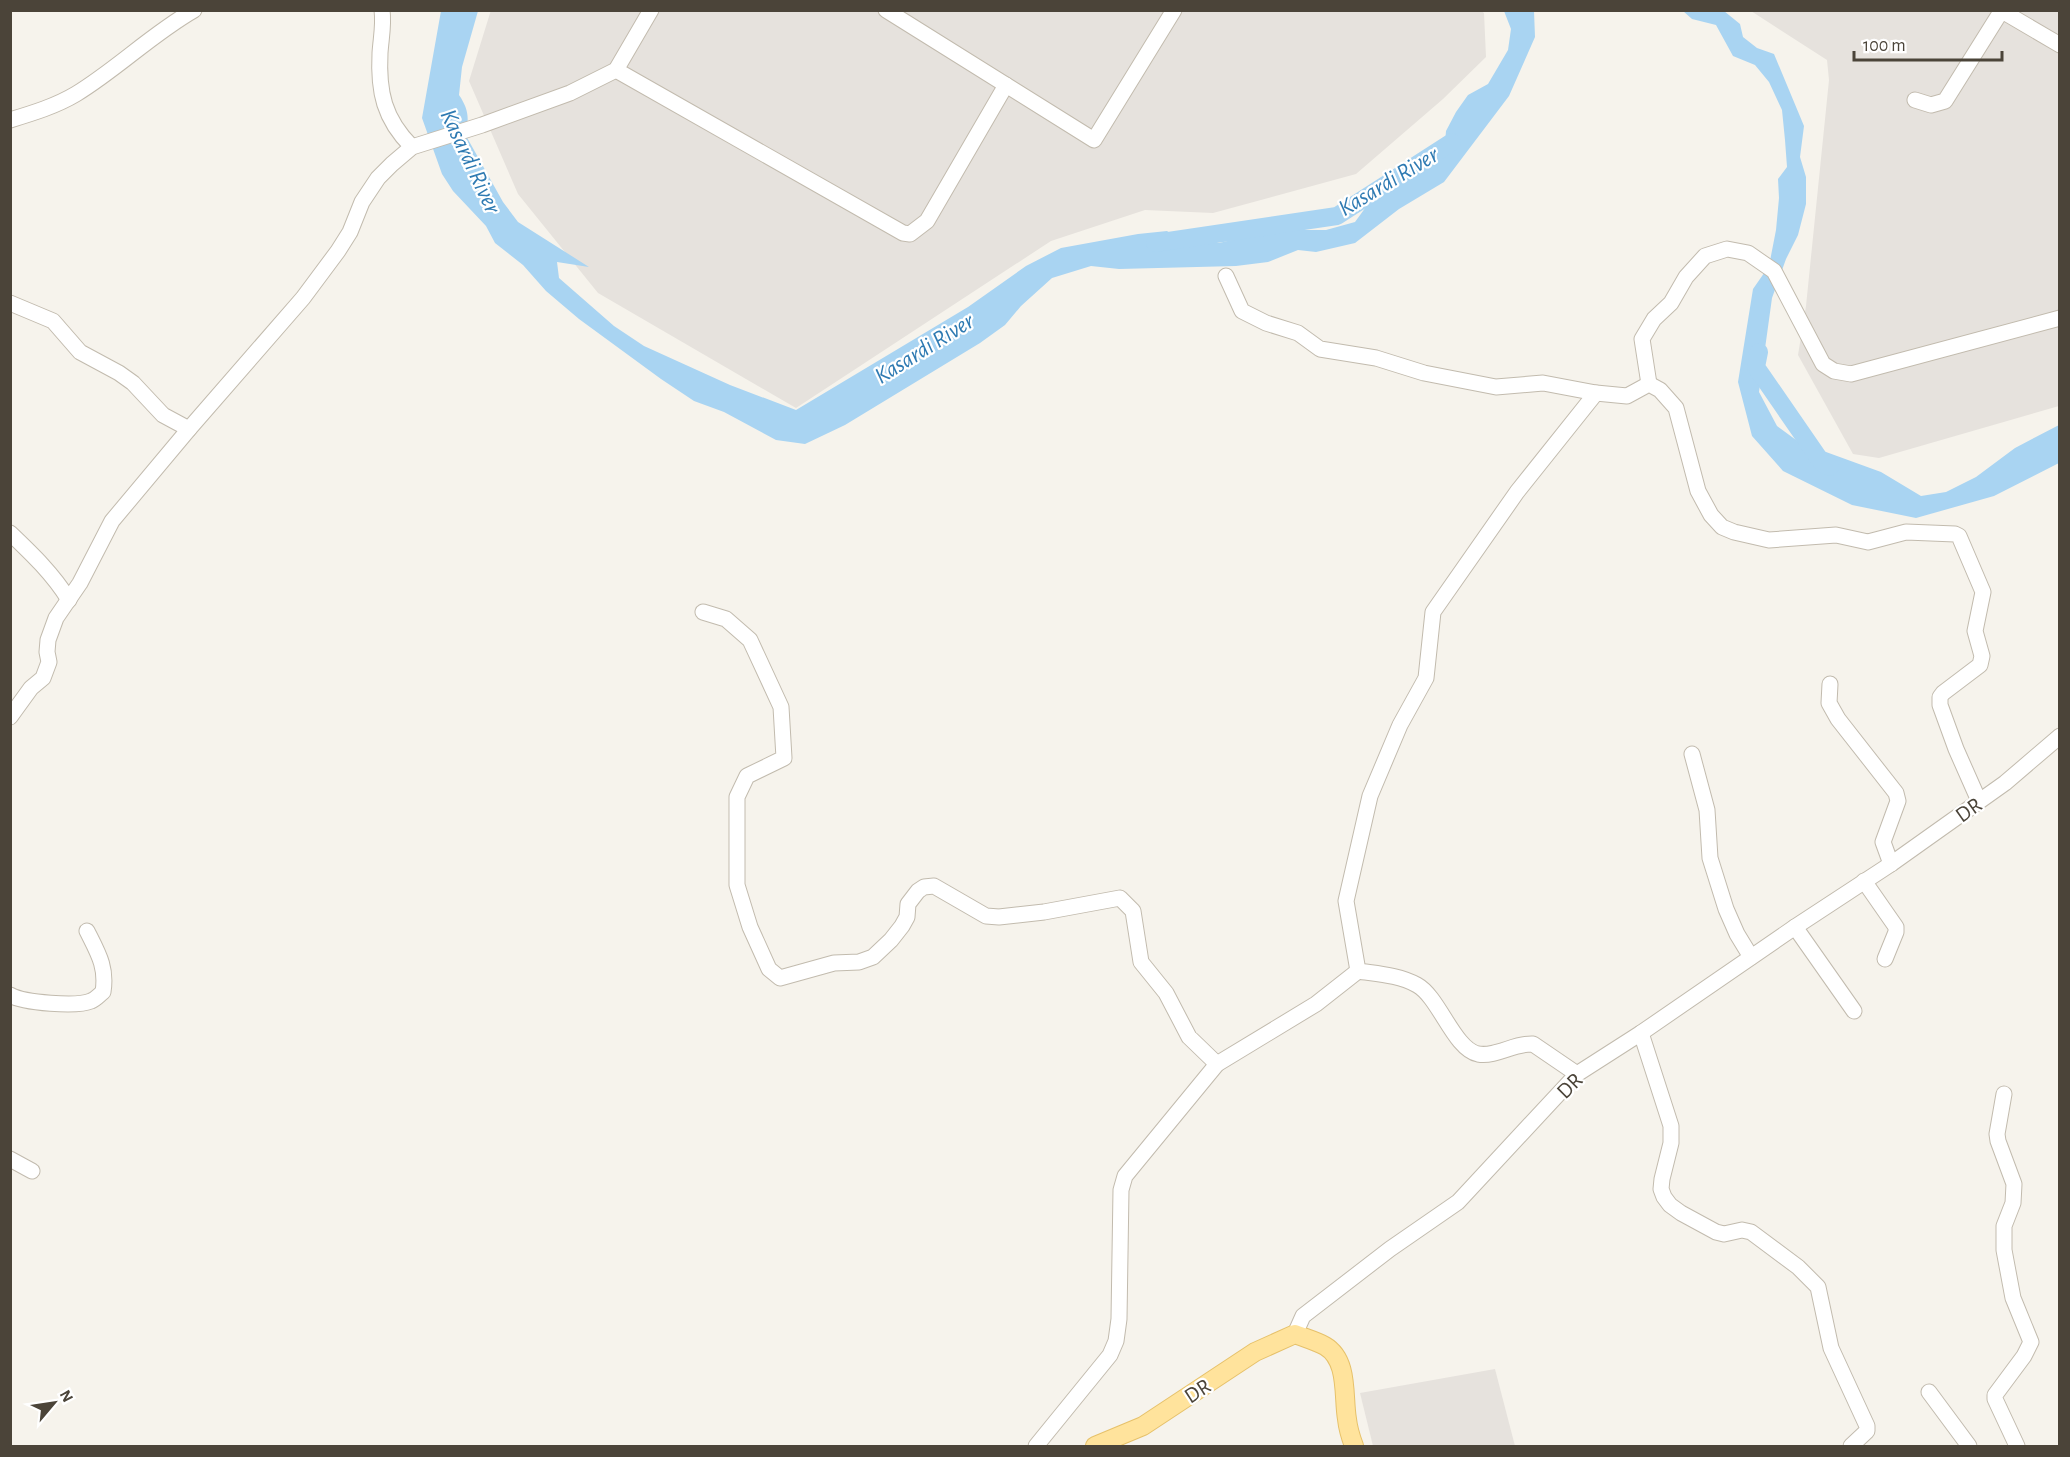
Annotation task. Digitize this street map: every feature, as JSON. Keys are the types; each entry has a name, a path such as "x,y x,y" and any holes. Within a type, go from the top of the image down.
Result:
{"main road":[{"name":"DR","path":"1095,1446 1143,1426 1255,1352 1295,1334"},
{"path":"1295,1334 1327,1347 1339,1363 1343,1378 1347,1421 1354,1446"}],"street":[{"path":"10,120 43,110 75,94 173,22 194,10"},
{"path":"382,10 380,68 385,110 392,123 418,146"},
{"path":"10,717 31,688 43,678 49,662 48,640 56,618 95,556 112,521 303,297 350,232 362,202 378,178 392,164 418,146 570,93 616,70 651,10"},
{"path":"886,10 1094,140 1174,10"},
{"path":"1915,100 1932,105 1945,101 2002,10 2060,45"},
{"path":"616,70 903,233 910,234 927,221 1006,85"},
{"path":"1649,384 1642,339 1654,319 1671,303 1686,277 1705,256 1727,249 1748,253 1774,271 1823,364 1834,371 1851,374 2060,318"},
{"path":"1226,276 1242,311 1266,323 1298,333 1320,350 1376,358 1424,373 1496,387 1543,383 1627,396 1649,384"},
{"path":"10,303 53,321 80,352 119,373 133,383 163,415 189,429"},
{"path":"1649,384 1660,390 1676,408 1698,491 1711,515 1722,526 1734,532 1769,540 1836,535 1868,542 1906,532 1959,536 1983,592 1975,631 1982,660 1980,665 1942,693 1940,705 1979,801"},
{"path":"1358,971 1346,901 1370,796 1401,725 1426,678 1433,612 1517,492 1596,393"},
{"path":"10,533 58,582 69,600"},
{"path":"703,612 726,619 750,640 781,707 784,758 747,776 737,797 737,885 750,927 774,975 780,978 788,977 834,963 859,962 873,957 902,926 907,917 909,904 918,891 924,887 934,886 986,916 999,917 1120,898 1133,911 1142,962 1166,993 1189,1037 1217,1064"},
{"path":"1830,684 1829,703 1838,719 1896,793 1898,801 1883,842 1891,864"},
{"name":"DR","path":"1295,1334 1303,1316 1390,1249 1458,1202 1577,1074 1891,864 2005,783 2060,736"},
{"path":"1692,754 1707,810 1710,858 1726,909 1750,957"},
{"path":"1864,881 1896,927 1886,959"},
{"path":"1795,927 1854,1011"},
{"path":"10,995 29,1001 67,1004 93,1001 103,992 105,976 101,959 87,931"},
{"path":"1036,1446 1110,1355 1116,1341 1119,1319 1122,1190 1125,1176 1217,1064 1316,1004 1358,971 1396,976 1417,985 1426,992 1464,1046 1476,1053 1486,1054 1524,1044 1533,1044 1577,1074"},
{"path":"1641,1033 1671,1126 1671,1143 1661,1189 1664,1197 1681,1213 1716,1232 1724,1234 1742,1230 1751,1232 1798,1267 1818,1287 1831,1348 1867,1426 1867,1431 1851,1446"},
{"path":"2004,1094 1997,1134 2014,1184 2013,1203 2004,1226 2004,1250 2013,1298 2031,1342 1995,1399 2017,1446"},
{"path":"10,1159 32,1171"},
{"path":"1929,1392 1969,1446"}],"shaded area":[{"path":"491,10 1480,10 1484,13 1486,57 1443,99 1356,174 1213,213 1145,210 1051,241 796,408 598,293 518,194 469,81"},
{"path":"1751,11 2059,11 2059,406 1879,458 1853,454 1798,355 1806,306 1829,80 1827,60"},
{"path":"1495,1369 1515,1446 1373,1446 1360,1393"}],"water":[{"path":"441,11 478,11 462,67 459,95 467,114 465,134 503,202 518,222 589,267 557,262 559,278 614,326 644,346 730,385 796,410 968,307 1026,266 1061,248 1167,231 1182,241 1219,243 1287,227 1326,230 1355,222 1379,189 1404,169 1425,162 1445,143 1446,131 1468,95 1488,84 1508,50 1511,29 1504,11 1534,11 1535,37 1509,96 1444,182 1399,209 1355,243 1316,252 1298,250 1268,262 1236,266 1119,269 1091,266 1052,278 1021,306 1005,325 980,343 845,425 805,444 776,440 724,412 694,401 579,319 546,291 523,265 495,243 486,226 453,191 442,174 422,118"},
{"path":"1683,11 1724,11 1740,24 1743,37 1757,48 1774,54 1804,126 1800,157 1806,177 1806,204 1798,235 1786,259 1772,298 1759,392 1777,426 1807,448 1826,452 1881,472 1921,496 1946,492 1976,477 2015,448 2059,425 2059,463 1994,496 1916,518 1852,505 1783,471 1752,436 1738,382 1753,289 1769,266 1776,230 1778,179 1787,167 1782,110 1769,82 1755,65 1733,56 1716,25 1692,19"}],"waterway":[{"name":"Kasardi River","path":"1155,243 1337,216 1452,142"},
{"name":"Kasardi River","path":"1759,352 1756,367 1823,464 1830,467"}]}
